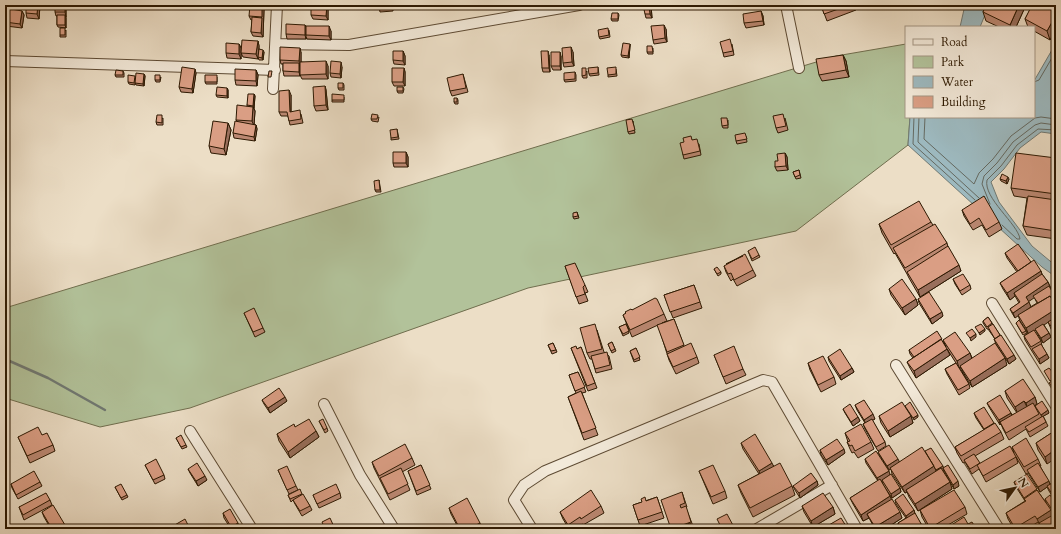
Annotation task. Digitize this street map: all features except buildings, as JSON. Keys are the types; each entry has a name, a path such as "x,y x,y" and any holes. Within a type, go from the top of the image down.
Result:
{"street":[{"path":"273,89 277,5"},
{"path":"276,44 349,45 578,5"},
{"path":"786,5 799,68"},
{"path":"5,61 275,70"},
{"path":"992,303 1056,406"},
{"path":"896,365 999,529"},
{"path":"532,529 514,500 524,485 545,471 763,380 772,382 857,529"},
{"path":"324,404 360,474 394,529"},
{"path":"190,432 252,529"},
{"path":"757,529 832,485"}],"green space":[{"path":"905,44 905,118 910,118 908,145 796,231 528,288 190,408 100,427 5,398 5,308 836,56"}],"water":[{"path":"965,5 989,5 980,26 960,26"},
{"path":"1056,43 1056,134 1041,132 1020,148 1004,169 991,182 999,202 1032,246 1056,266 1056,277 1042,267 908,145 910,118 1035,118 1035,79"}],"waterway":[{"path":"5,359 48,378 105,410"}]}
